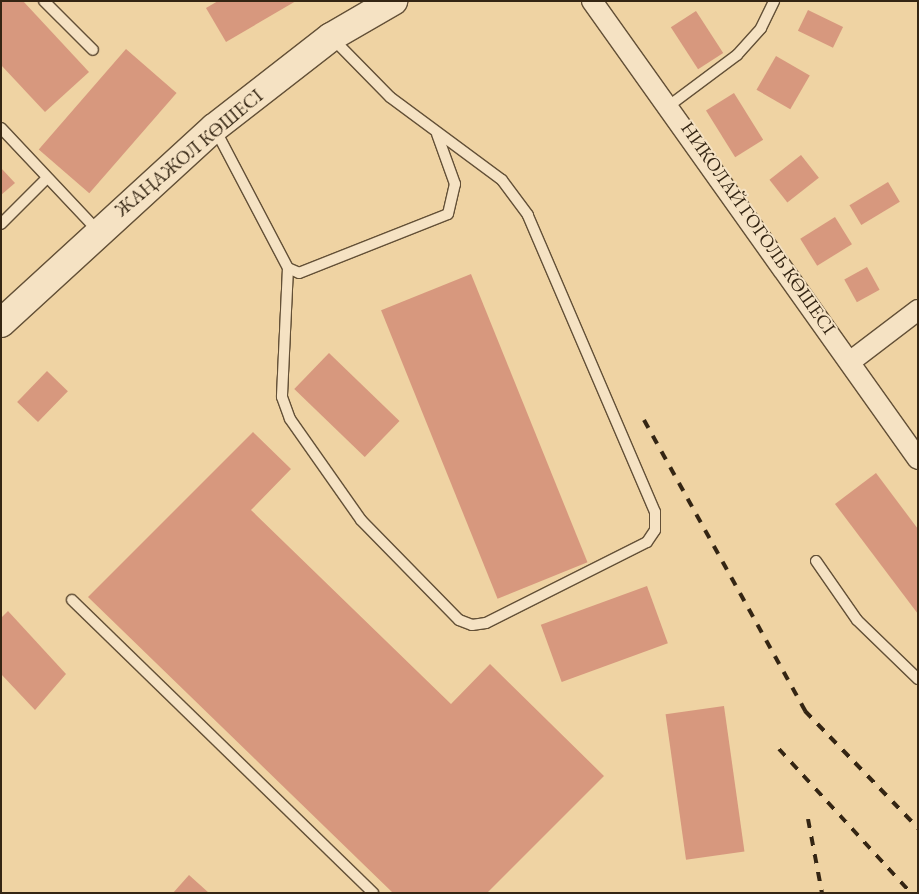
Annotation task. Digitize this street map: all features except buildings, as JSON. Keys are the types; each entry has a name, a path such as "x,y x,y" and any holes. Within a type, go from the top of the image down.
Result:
{"main road":[{"name":"ЖАҢАЖОЛ КӨШЕСІ","path":"1,323 98,231 214,128 331,37 393,1"}],"street":[{"name":"НИКОЛАЙ ГОГОЛЬ КӨШЕСІ","path":"592,1 670,105 918,459"},
{"path":"851,361 918,310"}],"lane":[{"path":"44,1 93,50"},
{"path":"670,105 737,55 761,28 774,1"},
{"path":"214,128 288,268 282,397 290,420 361,520 460,620 472,625 486,622 646,542 655,530 654,512 528,215 502,180 437,134 390,97 331,37"},
{"path":"1,128 46,179 98,231"},
{"path":"288,268 298,273 312,272 448,214 455,184 437,134"},
{"path":"1,224 46,179"},
{"path":"816,561 857,620 918,679"},
{"path":"72,600 374,893"}],"railway":[{"path":"644,420 805,711 918,828"},
{"path":"779,749 911,893"},
{"path":"808,819 822,893"}]}
